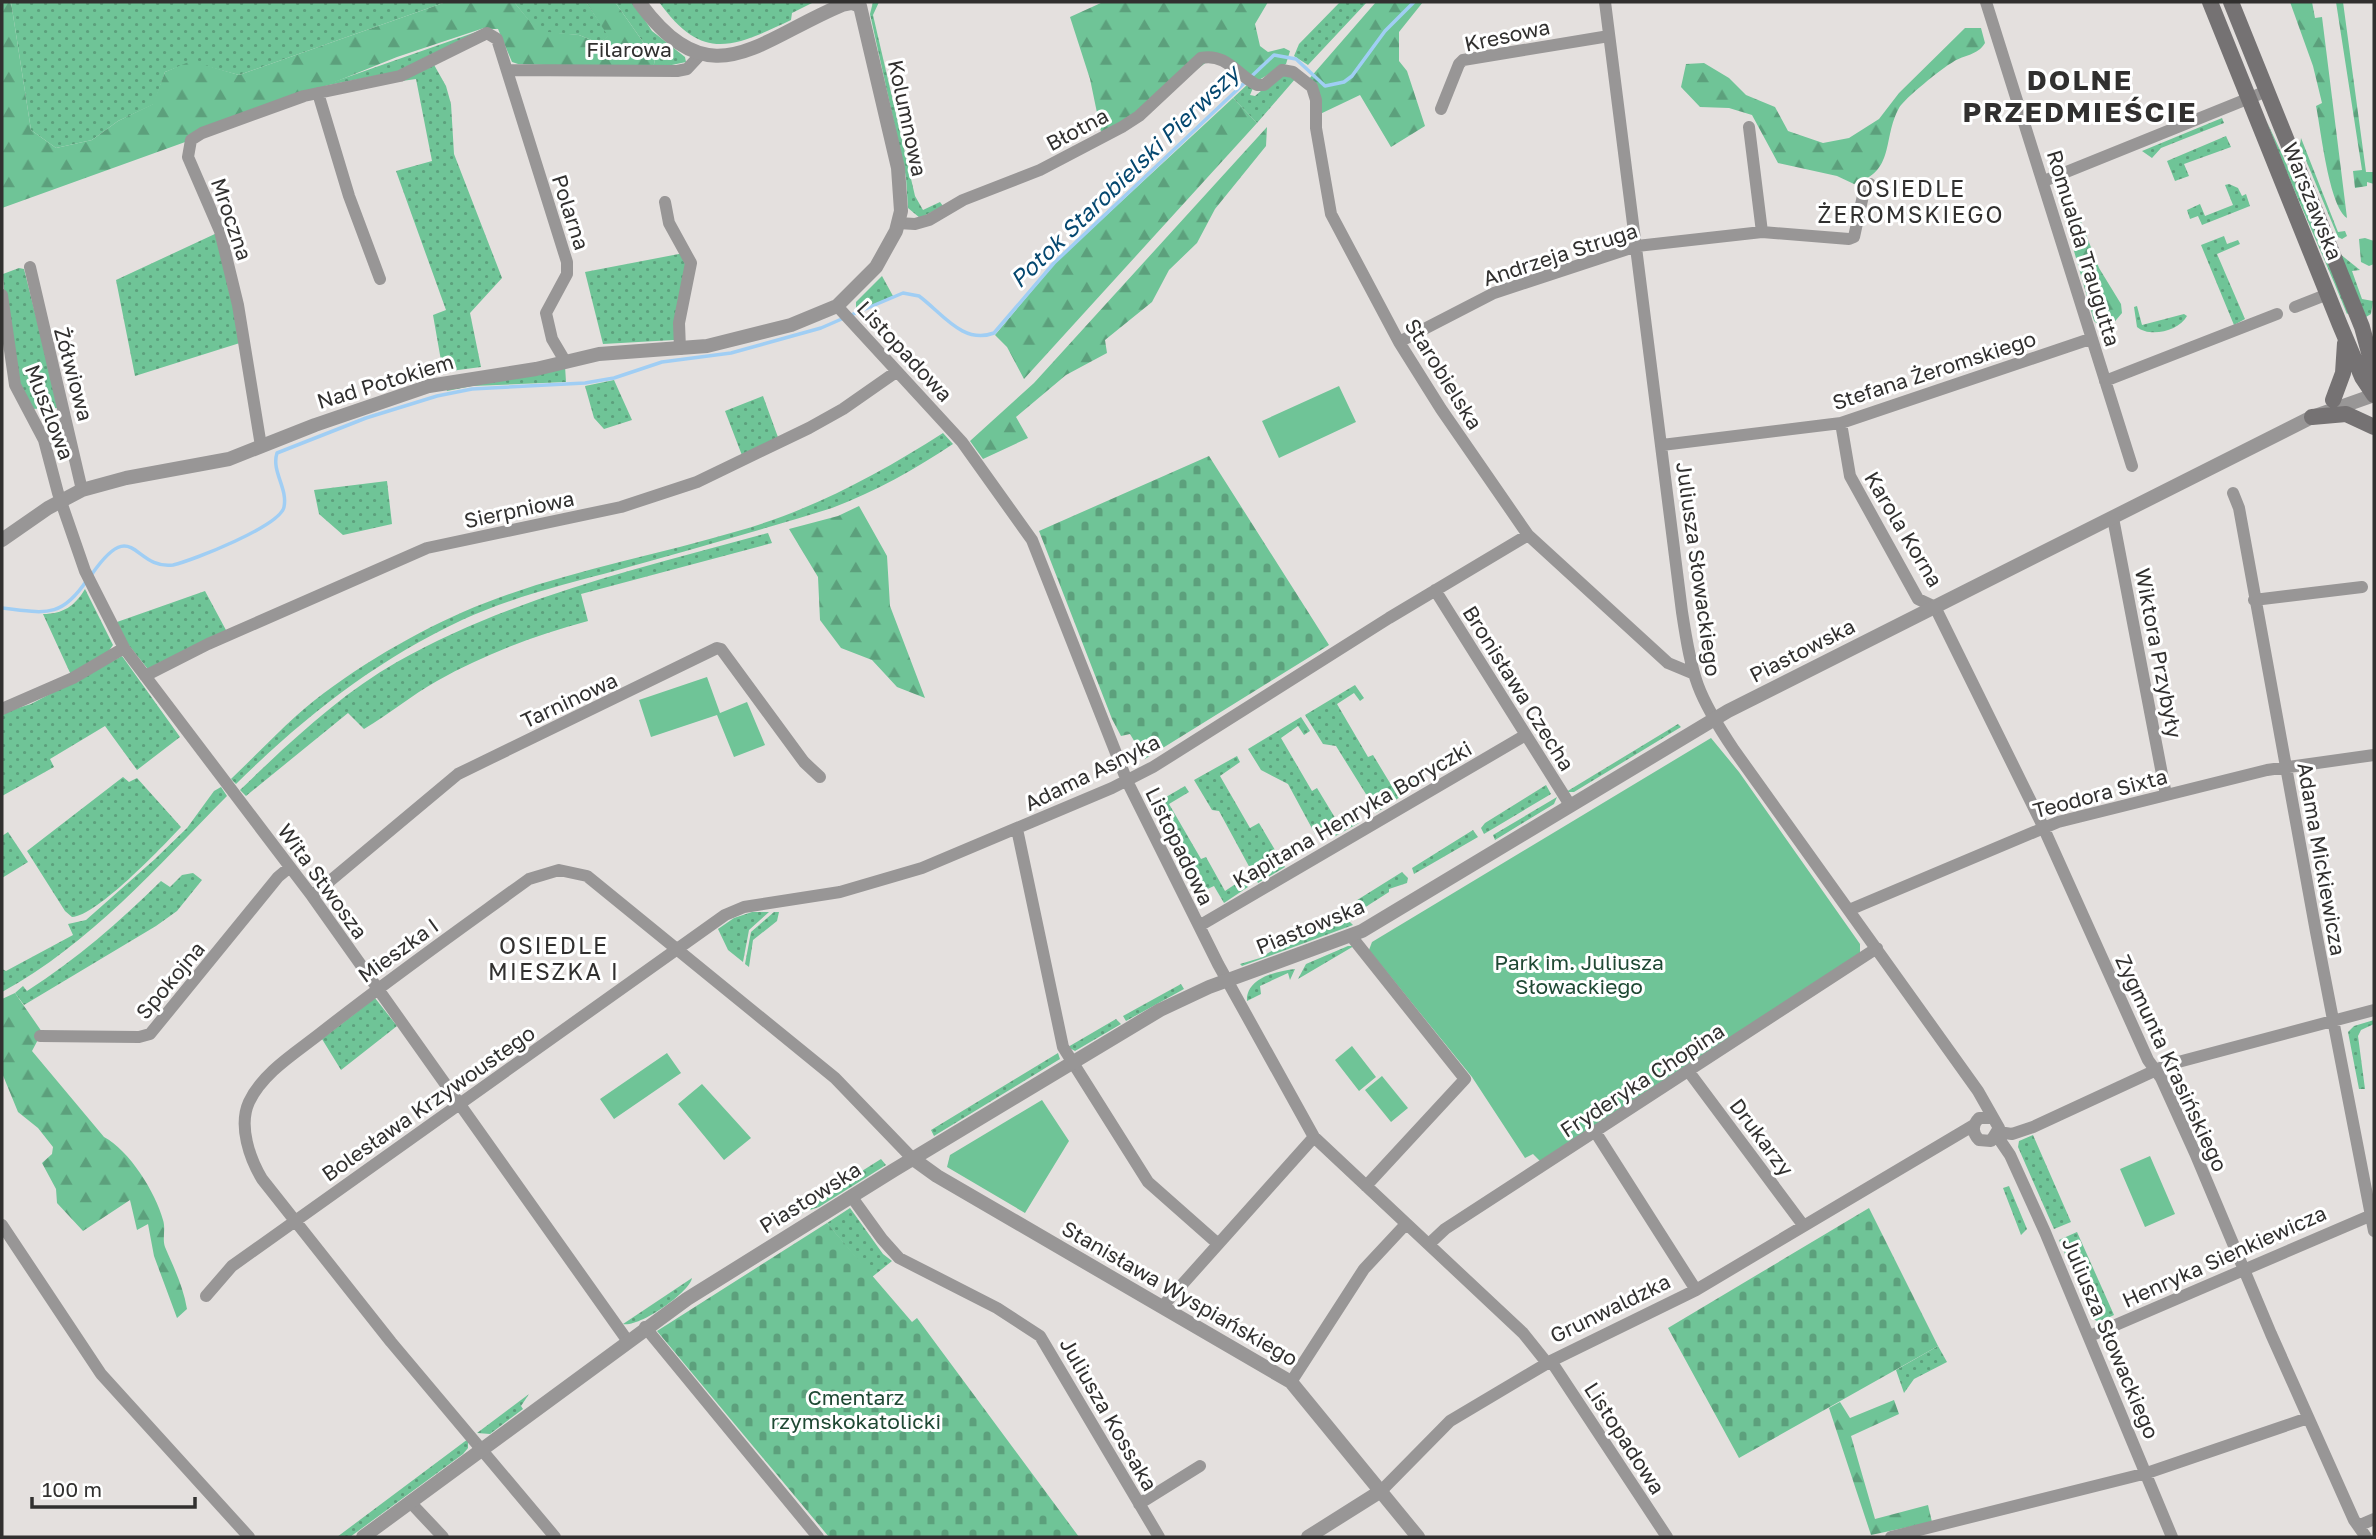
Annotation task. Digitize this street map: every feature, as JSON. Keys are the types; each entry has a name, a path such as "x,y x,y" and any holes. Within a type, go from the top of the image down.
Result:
{"main road":[{"name":"Warszawska","path":"2210,2 2345,337 2362,377 2374,397"},
{"name":"Warszawska","path":"2231,2 2362,327 2374,373 2374,397"},
{"path":"2333,400 2343,373 2345,337"},
{"path":"2312,417 2346,414 2374,427"}],"street":[{"path":"639,2 666,35 700,55"},
{"name":"Romualda Traugutta","path":"1986,2 2132,466"},
{"name":"Filarowa","path":"507,69 677,71 687,69 700,55 723,57 747,51 834,9 858,3"},
{"name":"Kolumnowa","path":"843,314 876,267 898,223 902,201 898,168 865,14 858,3"},
{"name":"Juliusza Słowackiego","path":"1606,6 1692,673 1699,693 1714,720 1981,1097 1980,1124 1998,1124 1995,1136 2010,1155 2090,1336 2172,1537"},
{"name":"Mroczna","path":"261,446 248,356 220,232 187,150 191,141 202,133 318,93 400,76 487,33 497,39 507,69"},
{"name":"Kresowa","path":"1441,108 1463,60 1609,36"},
{"name":"Błotna","path":"898,223 915,224 929,220 963,200 1040,170 1122,127 1139,116 1200,58 1221,59 1248,79"},
{"name":"Polarna","path":"507,69 567,262 567,274 546,313 552,339 565,361"},
{"name":"Starobielska","path":"1248,79 1261,86 1275,73 1288,69 1312,87 1316,100 1316,128 1331,214 1399,342 1528,535 1668,663 1692,673"},
{"path":"2044,180 2267,91"},
{"path":"318,93 349,196 380,279"},
{"path":"1749,127 1762,232"},
{"name":"Andrzeja Struga","path":"1399,342 1494,293 1637,246 1762,232 1849,239 1854,237 1864,191 1870,184"},
{"path":"665,202 669,223 691,263 679,323 680,349"},
{"name":"Żółwiowa","path":"30,267 82,490"},
{"path":"2295,307 2328,294"},
{"name":"Muszlowa","path":"2,295 15,385 44,440 61,501"},
{"name":"Nad Potokiem","path":"2,540 82,490 126,478 219,461 455,379 523,372 612,352 680,349 843,314"},
{"name":"Listopadowa","path":"843,314 962,442 1032,540 1126,781 1227,981 1314,1137 1523,1333 1548,1362 1667,1537"},
{"path":"2105,381 2277,314"},
{"name":"Stefana Żeromskiego","path":"1662,445 1842,423 2090,339"},
{"name":"Sierpniowa","path":"145,676 208,644 427,548 621,507 697,482 832,416 896,372"},
{"path":"2333,400 2374,397"},
{"name":"Piastowska","path":"363,1537 645,1327 912,1158 1160,1010 1227,981 1351,936 1714,720 2312,417 2374,397"},
{"name":"Piastowska","path":"2312,417 2333,400"},
{"name":"Karola Korna","path":"1842,423 1850,476 1918,599 1935,607"},
{"name":"Adama Mickiewicza","path":"2233,493 2239,508 2285,766 2374,1231"},
{"name":"Wita Stwosza","path":"61,501 90,585 124,648 312,897 627,1340"},
{"name":"Wiktora Przybyły","path":"2113,518 2166,795"},
{"name":"Adama Asnyka","path":"678,949 726,915 744,907 797,901 859,888 922,869 1126,781 1528,535"},
{"path":"2255,600 2362,587"},
{"name":"Bronisława Czecha","path":"1435,590 1570,806"},
{"name":"Zygmunta Krasińskiego","path":"1935,607 2043,827 2195,1153 2242,1269 2308,1418 2354,1520 2363,1531"},
{"path":"2,709 61,685 124,648"},
{"name":"Tarninowa","path":"312,897 457,774 716,648 722,649 804,762 820,777"},
{"name":"Kapitana Henryka Boryczki","path":"1199,926 1524,736"},
{"name":"Teodora Sixta","path":"1845,904 2043,827 2285,766 2374,755"},
{"path":"1017,829 1063,1047 1148,1182 1217,1243"},
{"name":"Spokojna","path":"40,1036 139,1037 150,1034 278,877 290,867"},
{"name":"Mieszka I","path":"555,1537 295,1221 255,1167 245,1126 249,1102 276,1068 376,989 529,879 550,871 572,871 587,876 636,914 835,1078 912,1158"},
{"path":"1351,936 1465,1079 1366,1186"},
{"name":"Fryderyka Chopina","path":"1429,1244 1446,1229 1877,948"},
{"name":"Bolesława Krzywoustego","path":"206,1296 232,1266 678,949"},
{"path":"1980,1124 1983,1142 1995,1136 2019,1131 2155,1070 2333,1019 2374,1010"},
{"name":"Drukarzy","path":"1689,1072 1803,1225"},
{"name":"Grunwaldzka","path":"1308,1537 1381,1491 1450,1421 1548,1362 1696,1290 1948,1139 1980,1124"},
{"path":"2010,1155 2019,1131"},
{"path":"1596,1133 1696,1290"},
{"path":"1162,1307 1314,1137"},
{"name":"Stanisława Wyspiańskiego","path":"912,1158 947,1182 1291,1382 1418,1537"},
{"name":"Juliusza Kossaka","path":"851,1196 882,1240 899,1258 1030,1326 1040,1336 1159,1537"},
{"name":"Henryka Sienkiewicza","path":"2090,1336 2372,1214"},
{"path":"1291,1382 1364,1269 1406,1224"},
{"path":"2,1225 102,1374 249,1537"},
{"path":"645,1327 818,1537"},
{"path":"1891,1537 1942,1531 2147,1473 2308,1418"},
{"path":"1139,1504 1200,1466"},
{"path":"410,1502 443,1537"},
{"path":"2363,1531 2374,1519"}],"green space":[{"path":"2,2 11,2 31,130 56,148 92,140 118,121 153,104 165,72 191,61 239,75 446,2 514,2 538,31 579,35 599,43 608,36 586,2 615,2 655,59 653,69 518,64 512,62 498,29 484,28 397,57 188,141 2,208"},
{"path":"11,2 446,2 239,75 191,62 165,72 154,104 118,121 92,140 56,148 31,130"},
{"path":"514,2 586,2 609,36 599,43 579,35 538,32"},
{"path":"615,2 633,2 652,31 685,57 686,62 653,69 655,59"},
{"path":"659,2 814,2 792,13 791,20 770,30 735,42 719,44 689,34"},
{"path":"873,2 879,2 873,15 915,196 923,210 940,202 943,206 920,218 908,208 906,177 870,14"},
{"path":"1103,2 1268,2 1255,24 1260,46 1268,52 1284,48 1290,51 1286,64 1259,80 1216,55 1135,116 1101,132 1090,79 1070,17"},
{"path":"1340,2 1367,2 1308,65 1294,56 1299,44"},
{"path":"1376,2 1423,2 1399,32 1399,61 1407,71 1425,126 1391,147 1360,95 1318,115 1309,79"},
{"path":"2290,2 2312,2 2315,18 2322,17 2347,218 2335,199 2331,184 2316,106 2322,103 2313,66"},
{"path":"2336,2 2343,2 2366,172 2374,172 2374,184 2367,182 2367,186 2355,188 2353,171 2362,170"},
{"path":"493,26 498,29 489,29 410,69 319,87"},
{"path":"1965,28 1981,28 1985,43 1978,50 1941,70 1902,104 1894,120 1882,162 1876,171 1854,184 1837,176 1778,163 1752,115 1729,108 1700,107 1681,87 1686,64 1704,63 1729,78 1746,95 1775,107 1788,131 1823,143 1849,138 1879,119 1899,93"},
{"path":"433,63 446,86 451,104 454,154 502,278 470,313 481,367 443,372 433,315 446,310 396,171 432,161 416,79 402,81"},
{"path":"1282,73 1296,78 1257,123 1233,98 1248,84 1253,88 1250,95 1255,96"},
{"path":"1233,98 1257,123 1024,379 1007,347 995,335 1056,262"},
{"path":"2222,118 2224,123 2161,148 2152,158 2142,151"},
{"path":"2267,122 2313,221 2350,312 2347,314 2286,170"},
{"path":"1267,127 1266,146 1215,209 1197,243 1169,270 1152,302 1105,340 1107,353 1066,375 1016,417 1028,438 983,459 970,441 1034,383"},
{"path":"2226,136 2231,147 2184,164 2189,176 2175,181 2167,161"},
{"path":"2301,138 2338,232 2345,231 2347,236 2342,239 2338,237 2300,146"},
{"path":"2066,183 2099,268 2121,304 2122,313 2111,326 2101,327 2094,321 2058,195 2057,189"},
{"path":"2225,185 2238,188 2242,196 2246,194 2250,206 2202,225 2198,216 2190,219 2187,210 2200,204 2205,216 2233,205"},
{"path":"217,233 243,342 135,376 116,280"},
{"path":"2224,236 2227,244 2238,240 2240,244 2217,254 2245,319 2234,325 2201,245"},
{"path":"2359,239 2374,241 2374,264 2369,266 2361,262"},
{"path":"684,253 687,256 674,340 603,344 585,272"},
{"path":"2340,254 2360,270 2352,271 2362,299 2373,301 2371,314 2366,317"},
{"path":"19,268 24,269 59,408 30,409 22,396 5,303 3,274"},
{"path":"882,276 893,296 856,312 856,302"},
{"path":"2137,306 2142,325 2184,314 2187,316 2171,329 2149,332 2137,327 2134,307"},
{"path":"565,366 566,382 472,386 447,391 446,388"},
{"path":"614,380 632,420 604,429 594,418 585,386"},
{"path":"1339,386 1356,422 1279,458 1262,421"},
{"path":"763,396 779,440 743,458 725,411"},
{"path":"943,433 953,444 894,479 832,508 539,592 462,620 370,672 287,736 236,784 231,779 296,716 333,686 398,645 442,622 530,587 704,541 792,513 870,476"},
{"path":"1209,456 1329,645 1145,759 1130,734 1121,736 1112,719 1039,531"},
{"path":"387,481 392,524 343,535 319,514 314,490"},
{"path":"859,506 887,556 890,606 925,698 897,687 872,660 841,648 820,620 818,577 789,529 838,516"},
{"path":"768,533 772,543 581,594 588,621 530,639 455,671 364,729 348,713 246,796 240,790 295,738 355,689 397,662 441,639 486,619 578,586"},
{"path":"85,589 113,645 108,652 71,675 43,614 68,608"},
{"path":"205,591 227,632 147,668 127,643 117,622"},
{"path":"122,656 180,737 137,770 105,726 50,759 54,767 2,796 2,713 31,704"},
{"path":"707,677 720,713 747,702 765,745 734,757 717,715 651,737 639,700"},
{"path":"1355,685 1364,698 1360,701 1354,693 1337,704 1368,757 1373,755 1393,788 1413,776 1418,785 1376,813 1366,803 1369,799 1336,746 1323,744 1305,715"},
{"path":"1301,717 1310,731 1304,735 1298,726 1281,738 1312,791 1317,788 1337,821 1356,810 1361,818 1359,823 1332,838 1325,828 1315,834 1288,784 1261,770 1248,749"},
{"path":"1678,724 1681,727 1574,792 1566,792"},
{"name":"Park im. Juliusza Słowackiego","path":"1711,738 1739,772 1860,944 1860,953 1540,1161 1533,1154 1525,1158 1472,1077 1369,950 1372,942"},
{"path":"1237,756 1240,762 1220,776 1250,828 1259,823 1285,867 1258,883 1219,811 1212,810 1194,780"},
{"path":"123,777 129,782 137,778 181,827 112,893 83,914 72,917 65,911 27,851"},
{"path":"1546,785 1551,794 1484,834 1481,828 1485,823"},
{"path":"1185,786 1189,792 1169,804 1201,859 1206,857 1225,891 1243,879 1248,887 1224,903 1214,886 1201,892 1154,804"},
{"path":"221,787 227,796 121,903 64,951 2,992 2,969 6,971 73,935 68,924 86,920 155,859 187,828 214,791"},
{"path":"1557,797 1554,804 1495,840 1493,835"},
{"path":"1473,830 1478,837 1414,874 1412,868"},
{"path":"8,832 28,862 2,878 2,836"},
{"path":"1402,872 1408,878 1407,883 1389,889 1389,892 1353,915 1338,912"},
{"path":"193,873 202,880 177,911 156,926 24,1005 15,993 23,986 27,991 80,953 161,881 170,887 182,875"},
{"path":"752,912 769,912 749,930 743,962 728,950 718,929 734,918"},
{"path":"774,912 779,912 777,921 753,940 749,967 745,964 751,932"},
{"path":"1331,915 1339,921 1349,921 1353,925 1242,966 1240,964 1260,958"},
{"path":"1348,946 1354,946 1298,979 1306,964"},
{"path":"1295,969 1290,980 1288,973 1260,986 1261,994 1247,1001 1248,993 1257,981 1272,974"},
{"path":"1181,984 1184,989 1126,1021 1123,1016"},
{"path":"15,993 42,1032 32,1051 104,1137 132,1162 154,1197 164,1223 165,1247 181,1285 187,1309 177,1318 154,1256 148,1224 137,1230 130,1200 83,1231 57,1203 56,1189 42,1163 52,1154 53,1147 38,1128 18,1112 2,1073 2,999"},
{"path":"375,998 397,1026 341,1070 322,1039"},
{"path":"1116,1019 1121,1024 1075,1051 1068,1047"},
{"path":"2374,1020 2374,1024 2361,1030 2358,1036 2365,1089 2359,1089 2348,1032 2354,1026"},
{"path":"1352,1046 1376,1077 1359,1091 1335,1060"},
{"path":"667,1053 681,1073 614,1119 600,1099"},
{"path":"1058,1053 1060,1059 934,1136 931,1130"},
{"path":"1382,1076 1408,1108 1391,1122 1365,1090"},
{"path":"702,1084 751,1138 724,1160 678,1104"},
{"path":"1042,1100 1069,1141 1025,1213 947,1167 950,1155"},
{"path":"2033,1135 2071,1222 2054,1229 2018,1147 2019,1141"},
{"path":"2150,1156 2175,1214 2145,1227 2120,1169"},
{"path":"881,1159 886,1165 819,1207 789,1217"},
{"path":"2009,1186 2027,1229 2021,1235 2003,1188"},
{"path":"850,1208 883,1254 892,1261 872,1277 827,1223"},
{"path":"1869,1208 1938,1346 1739,1458 1668,1328"},
{"name":"Cmentarz rzymskokatolicki","path":"827,1223 912,1322 917,1318 1079,1537 829,1537 657,1331"},
{"path":"2077,1232 2114,1315 2099,1322 2093,1319 2059,1240"},
{"path":"692,1278 683,1292 663,1308 630,1324 623,1324"},
{"path":"1938,1346 1947,1362 1914,1379 1904,1393 1896,1370"},
{"path":"529,1394 521,1406 523,1409 490,1434 477,1433"},
{"path":"1894,1400 1899,1414 1851,1436 1875,1519 1928,1505 1932,1522 1871,1535 1829,1408 1840,1402 1850,1418"},
{"path":"468,1439 468,1448 463,1454 350,1537 337,1537"}],"waterway":[{"name":"Potok Starobielski Pierwszy","path":"851,315 903,293 919,296 954,325 972,335 994,333 1054,263 1274,55 1296,59 1325,86 1344,82 1352,76 1385,31 1414,2"},
{"name":"Potok Starobielski Pierwszy","path":"92,574 117,548 126,546 149,560 173,565 253,532 279,515 284,507 284,493 276,466 277,453 366,418 437,396 472,389 585,383 614,378 662,362 731,353 821,328 844,318"},
{"name":"Potok Starobielski Pierwszy","path":"2,608 41,612 51,610 69,602 87,580"}],"district":[{"name":"DOLNE PRZEDMIEŚCIE","path":"2080,95"},
{"name":"OSIEDLE ŻEROMSKIEGO","path":"1911,201"},
{"name":"OSIEDLE MIESZKA I","path":"554,958"}]}
